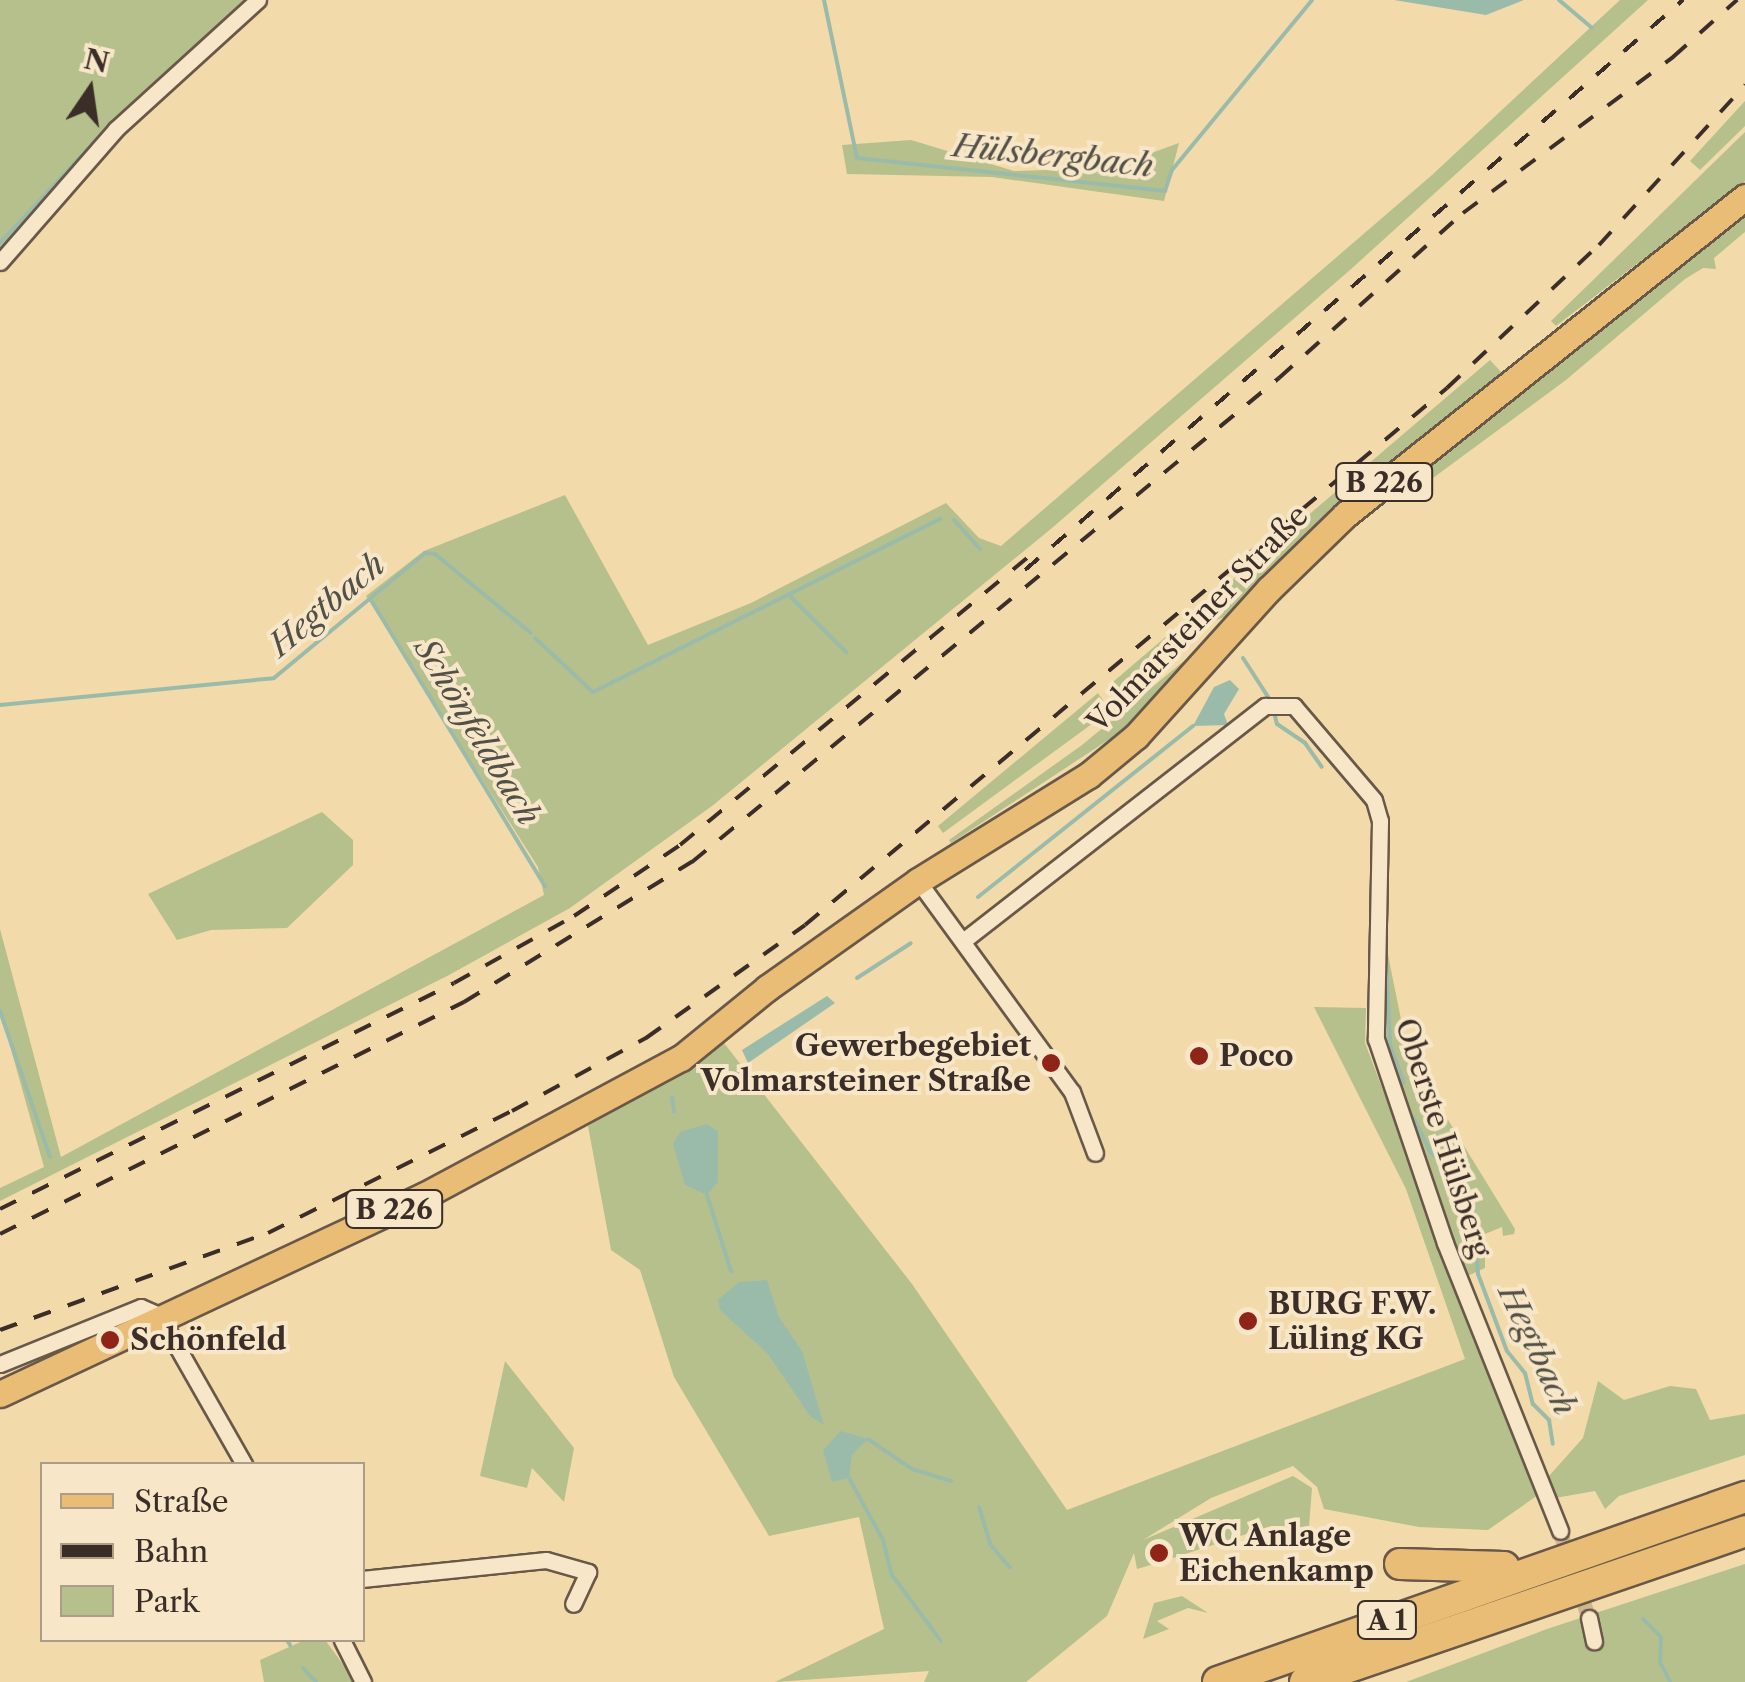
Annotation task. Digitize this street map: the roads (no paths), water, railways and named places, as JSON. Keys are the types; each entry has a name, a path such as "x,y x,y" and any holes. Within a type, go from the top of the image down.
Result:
{"highway":[{"name":"A 1","path":"1218,1682 1559,1545 1745,1497"},
{"name":"A 1","path":"1306,1682 1745,1531"},
{"path":"1400,1564 1478,1570 1559,1545"}],"main road":[{"name":"Volmarsteiner Straße","path":"0,1394 160,1314 574,1120 681,1058 767,988 918,881 1112,756 1345,515 1745,197"}],"street":[{"path":"0,262 116,129 258,0"},
{"name":"Oberste Hülsberg","path":"962,941 1273,704 1294,706 1374,800 1380,821 1376,1040 1445,1243 1559,1545"},
{"path":"918,881 1072,1092 1095,1153"},
{"name":"Volmarsteiner Straße","path":"0,1364 126,1308 160,1314"},
{"path":"160,1314 243,1462"},
{"path":"365,1579 546,1560 588,1572 573,1604"},
{"path":"1589,1618 1594,1641"},
{"path":"343,1642 363,1682"}],"waterway":[{"name":"Hülsbergbach","path":"824,0 857,158 1165,191 1172,170 1312,0"},
{"name":"Hülsbergbach","path":"1559,0 1592,28"},
{"path":"0,243 111,124"},
{"name":"Hegtbach","path":"535,638 593,692 940,519"},
{"name":"Hegtbach","path":"954,520 980,549"},
{"name":"Hegtbach","path":"0,705 274,678 425,553 435,554 531,633"},
{"path":"789,595 846,652"},
{"name":"Schönfeldbach","path":"371,600 545,886"},
{"name":"Hegtbach","path":"1243,658 1272,703"},
{"name":"Hegtbach","path":"1274,712 1277,724 1305,743 1322,767"},
{"path":"978,897 1193,726"},
{"path":"857,978 911,943"},
{"name":"Hegtbach","path":"1386,954 1390,1045 1404,1083"},
{"path":"0,1011 50,1157"},
{"name":"Schönfeldbach","path":"672,1097 674,1112"},
{"name":"Hegtbach","path":"1413,1117 1431,1153 1465,1181 1474,1207 1478,1274 1507,1351 1525,1373 1533,1404 1549,1420 1553,1444"},
{"name":"Schönfeldbach","path":"707,1195 731,1271"},
{"path":"868,1439 912,1469 951,1481"},
{"name":"Schönfeldbach","path":"849,1478 883,1540 892,1575 941,1641"},
{"path":"979,1507 990,1544 1010,1568"},
{"path":"1643,1619 1661,1637 1660,1662 1670,1682"},
{"path":"303,1668 316,1682"}],"tunnel":[{"path":"1560,1531 1589,1618"}],"railway":[{"path":"1025,570 1683,0"},
{"path":"0,1234 464,1002 692,862 1279,378 1463,213 1673,57 1737,0"},
{"path":"0,1330 268,1233 512,1111 646,1038 805,925 1447,388 1599,245 1745,85"},
{"path":"0,1209 454,983 574,916 680,845 1031,555"}],"place":[{"name":"Poco","path":"1199,1056"},
{"name":"Gewerbegebiet Volmarsteiner Straße","path":"1051,1063"},
{"name":"BURG F.W. Lüling KG","path":"1248,1321"},
{"name":"Schönfeld","path":"110,1340"},
{"name":"WC Anlage Eichenkamp","path":"1159,1553"}]}
